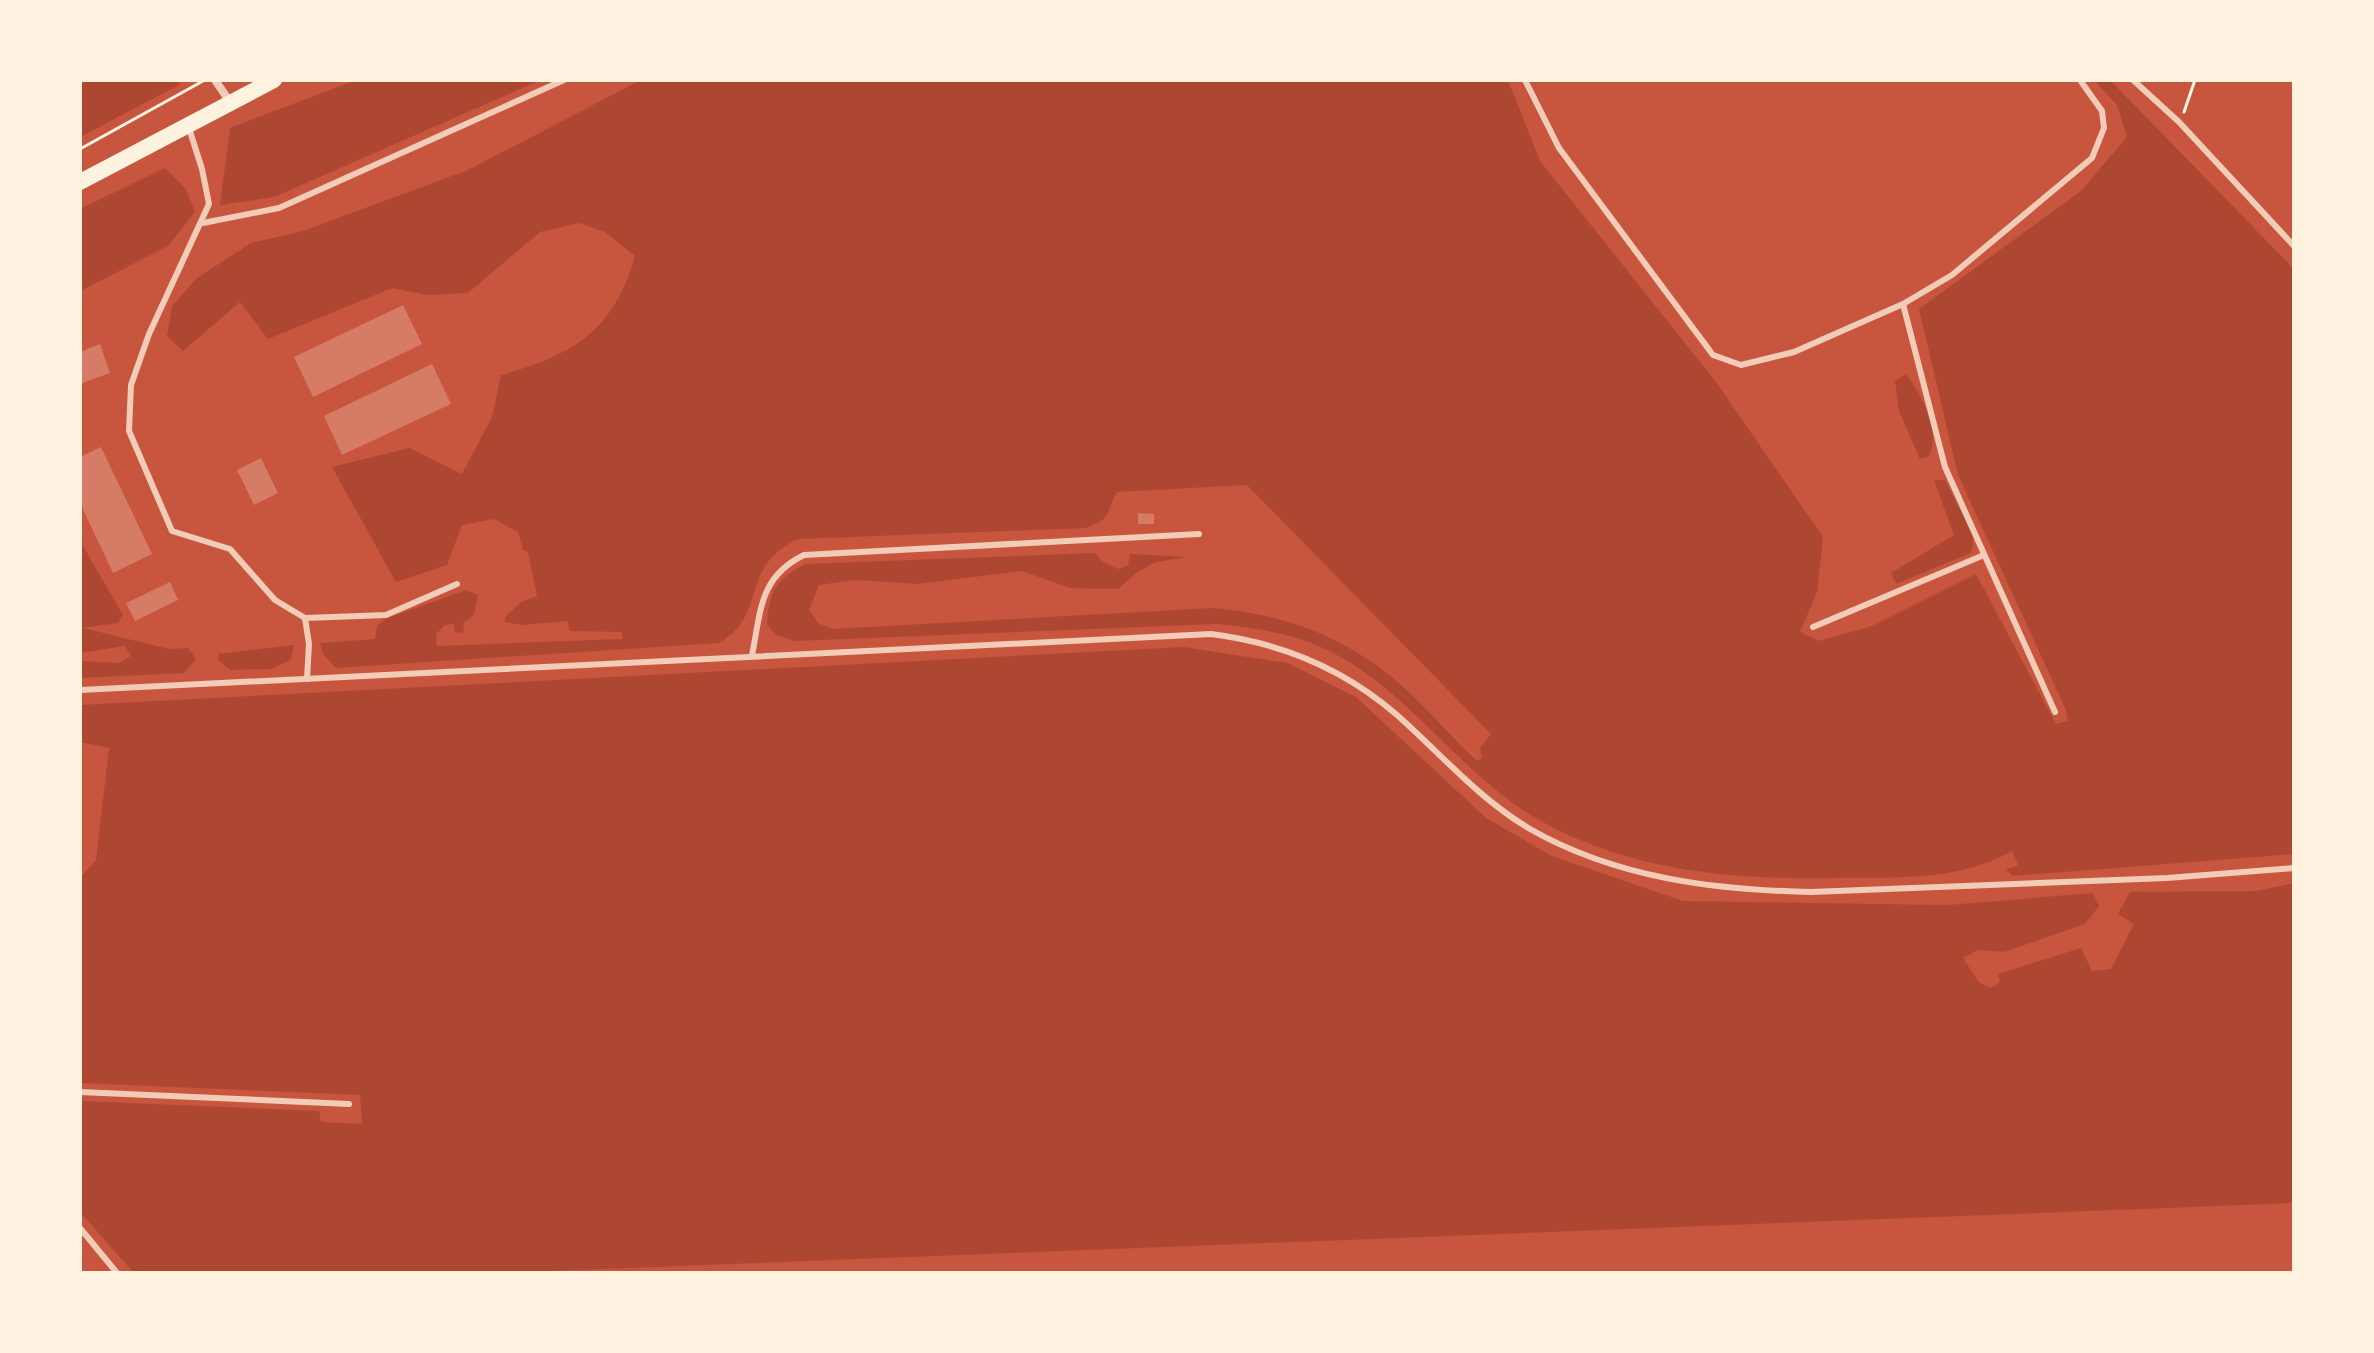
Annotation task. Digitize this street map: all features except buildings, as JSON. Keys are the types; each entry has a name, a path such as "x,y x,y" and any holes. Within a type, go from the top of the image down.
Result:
{"main road":[{"path":"80,182 274,80"}],"street":[{"path":"215,80 230,102"}],"lane":[{"path":"203,223 279,208 564,80"},
{"path":"1525,80 1559,148 1713,355 1741,365 1794,352 1903,304 1952,275 2092,158 2104,128 2102,111 2080,80"},
{"path":"2133,80 2179,122 2294,246"},
{"path":"188,125 209,204 203,223 149,334 131,385 129,431 172,531 230,549 275,600 305,618 386,615 457,584"},
{"path":"1903,304 1945,467 2055,712"},
{"path":"752,655 769,584 786,564 804,555 1199,534"},
{"path":"1813,627 1984,555"},
{"path":"305,618 309,644 307,679"},
{"path":"80,690 1211,634 1259,642 1308,658 1371,693 1471,785 1531,829 1600,859 1698,885 1811,892 1923,889 2167,878 2294,868"},
{"path":"80,1092 349,1104"},
{"path":"80,1228 117,1273"}],"path":[{"path":"80,149 205,80"},
{"path":"2179,122 2195,80"}],"shaded area":[{"path":"88,80 181,80 179,85 80,137 80,84"},
{"path":"356,80 541,80 274,197 220,205 230,128"},
{"path":"641,80 1508,80 1540,161 1716,382 1823,537 1817,592 1800,632 1819,641 1872,626 1976,574 2056,724 2068,721 2066,710 1958,475 1919,309 2081,191 2127,137 2117,105 2094,80 2110,80 2294,269 2294,854 2013,876 2006,870 2018,865 2012,851 1970,868 1925,876 1759,877 1683,869 1610,851 1541,821 1481,777 1371,677 1340,657 1306,641 1284,635 1217,624 795,641 776,635 767,624 776,587 805,564 1096,553 1101,561 1118,569 1128,565 1130,554 1187,557 1156,562 1139,571 1118,589 1070,588 1022,571 917,584 855,580 819,585 809,610 818,623 832,629 1213,608 1262,615 1331,638 1373,663 1404,688 1477,761 1482,758 1480,748 1491,734 1247,485 1117,492 1105,518 1086,528 799,539 780,550 768,562 743,620 733,633 718,643 336,668 323,654 320,643 375,639 377,626 385,619 466,590 478,595 474,615 463,623 464,632 455,633 454,624 445,625 436,634 437,646 622,639 622,632 570,631 567,621 522,625 505,622 505,617 521,602 537,596 528,552 523,550 518,532 494,519 462,525 447,565 396,582 332,467 409,448 462,474 492,417 501,375 549,359 587,336 615,303 635,256 605,232 579,223 540,232 468,293 427,295 392,288 268,339 240,302 183,351 167,336 172,306 197,278 251,243 303,231 468,170"},
{"path":"165,168 185,188 195,212 168,246 80,291 80,209"},
{"path":"1906,374 1923,402 1933,437 1928,457 1920,459 1899,411 1895,381"},
{"path":"1934,480 1945,480 1974,537 1971,553 1896,584 1891,573 1954,535"},
{"path":"80,541 123,615 118,623 83,628 169,649 188,648 196,659 184,673 80,678 80,661 119,663 131,656 125,646 80,653"},
{"path":"294,645 291,660 271,669 230,670 218,660 218,654"},
{"path":"1184,647 1287,663 1356,697 1486,818 1552,856 1683,901 1948,905 2093,893 2099,906 2085,924 2004,952 1978,950 1963,958 1979,982 1990,988 2000,982 1998,974 2081,948 2092,971 2111,969 2134,924 2118,914 2130,892 2256,891 2294,883 2294,1203 498,1273 134,1273 80,1212 80,1101 319,1111 321,1122 362,1124 360,1095 80,1083 80,878 96,860 109,748 80,742 80,705"}]}
